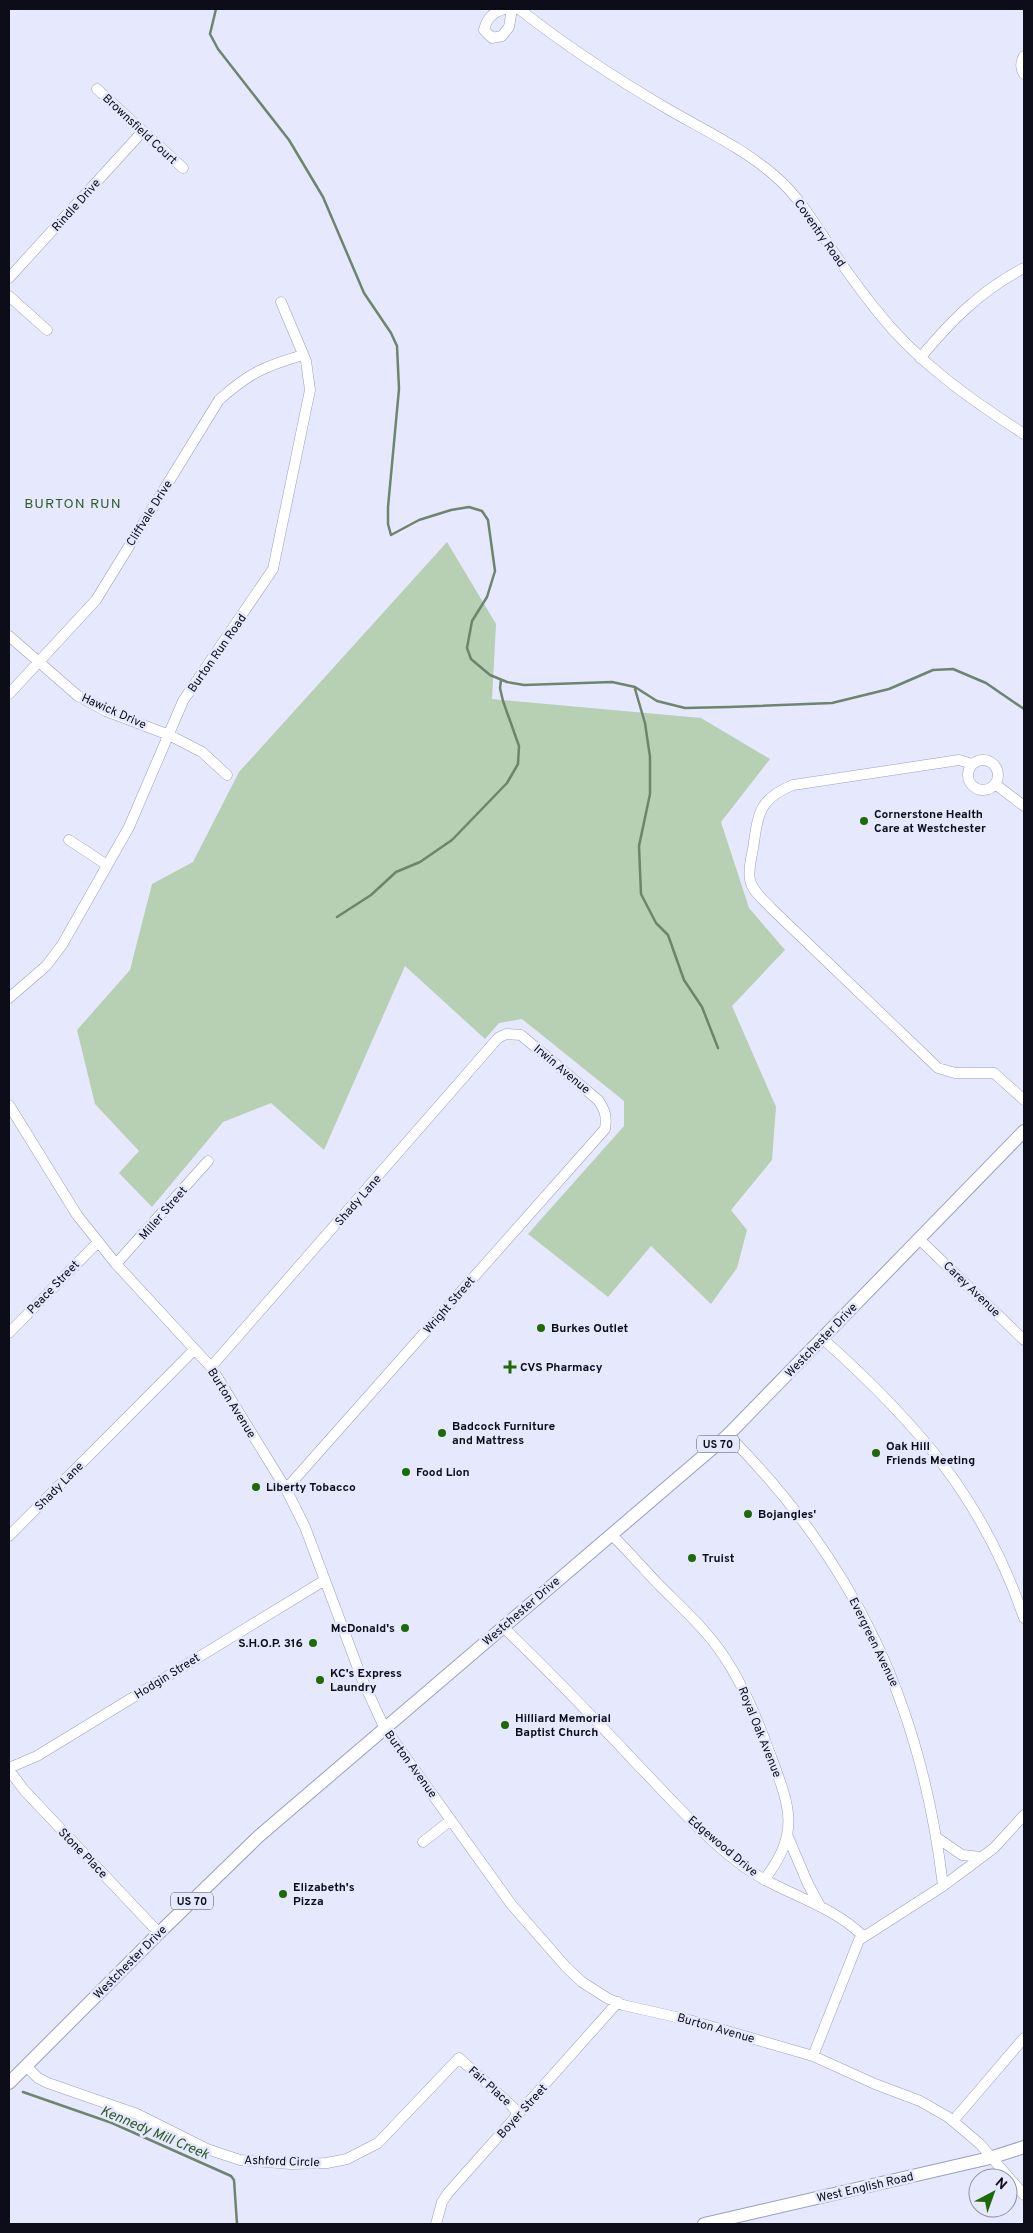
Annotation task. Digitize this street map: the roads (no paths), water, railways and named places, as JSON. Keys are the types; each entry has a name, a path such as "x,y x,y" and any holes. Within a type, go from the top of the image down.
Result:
{"main road":[{"name":"Westchester Drive","path":"9,2083 159,1932 259,1836 384,1727 728,1436 1024,1131"},
{"name":"West English Road","path":"704,2224 990,2158 1024,2147"}],"street":[{"path":"504,9 493,13 486,23 484,30 492,38 502,36 509,27 512,9"},
{"name":"Coventry Road","path":"519,9 546,30 623,82 748,155 776,176 811,217 838,259 898,337 920,358 984,408 1024,434"},
{"path":"1024,56 1021,62 1024,74"},
{"name":"Brownsfield Court","path":"97,90 183,168"},
{"name":"Rindle Drive","path":"9,278 143,132"},
{"path":"920,358 961,312 985,291 1024,268"},
{"path":"9,296 47,330"},
{"name":"Burton Run Road","path":"9,998 46,966 62,945 129,827 183,701 205,667 238,624 273,569 310,390 303,355 281,302"},
{"name":"Cliffvale Drive","path":"9,694 96,600 219,400 242,379 266,366 303,355"},
{"name":"Hawick Drive","path":"9,636 78,696 106,711 169,735 202,752 227,775"},
{"path":"972,764 968,778 973,786 987,790 996,784 998,770 991,762 982,759 972,764 959,760 793,785 778,791 767,800 758,815 750,865 750,881 755,890 771,908 938,1068 955,1072 994,1073 1024,1100"},
{"path":"996,784 1024,806"},
{"path":"69,840 107,865"},
{"name":"Irwin Avenue","path":"506,1034 521,1035 598,1100 607,1118"},
{"name":"Shady Lane","path":"211,1367 498,1038 506,1034"},
{"name":"Burton Avenue","path":"9,1105 76,1215 116,1264 211,1367 286,1489 308,1536 362,1679 384,1727 512,1904 566,1966 582,1982 618,2002 689,2020 814,2056 875,2084 920,2101 953,2121 980,2144 990,2158 1024,2195"},
{"path":"9,1127 17,1118"},
{"name":"Wright Street","path":"286,1489 605,1129 607,1118"},
{"name":"Miller Street","path":"116,1264 208,1161"},
{"name":"Carey Avenue","path":"919,1239 1024,1340"},
{"name":"Peace Street","path":"9,1333 88,1250 98,1242"},
{"path":"823,1339 878,1388 953,1475 991,1538 1024,1618"},
{"name":"Shady Lane","path":"9,1536 194,1350"},
{"name":"Evergreen Avenue","path":"728,1436 778,1490 842,1576 888,1666 908,1720 926,1783 943,1886"},
{"name":"Royal Oak Avenue","path":"612,1535 695,1620 724,1656 756,1716 785,1797 788,1837 778,1862 764,1880"},
{"name":"Hodgin Street","path":"9,1769 37,1756 325,1580"},
{"name":"Edgewood Drive","path":"503,1627 549,1671 685,1814 725,1851 764,1880 820,1906 854,1927 863,1936"},
{"name":"Stone Place","path":"9,1769 24,1790 159,1932"},
{"path":"814,2056 859,1940 943,1886 994,1848 1024,1815"},
{"path":"423,1842 451,1820"},
{"path":"788,1837 820,1906"},
{"path":"936,1837 962,1855 981,1857"},
{"name":"Boyer Street","path":"436,2224 442,2202 448,2193 618,2002"},
{"path":"953,2121 1024,2038"},
{"name":"Ashford Circle","path":"26,2066 38,2078 48,2083 155,2122 225,2156 254,2161 311,2164 347,2159 378,2143 459,2058"},
{"name":"Fair Place","path":"459,2058 514,2108 518,2116"}],"waterway":[{"path":"216,9 210,34 218,49 289,140 323,197 364,293 391,333 397,346 399,389 388,507 388,524 391,535 419,520 451,510 469,507 482,511 488,520 495,571 487,597 472,621 467,648 471,659 490,675 507,682 524,685 612,682 635,687 657,701 685,708 832,703 889,689 933,670 953,669 986,683 1024,709"},
{"path":"337,917 371,895 396,872 420,862 452,840 507,783 518,764 519,746 503,701 500,688 501,680"},
{"path":"635,689 645,723 650,757 650,794 639,846 641,894 656,923 668,935 684,980 702,1007 718,1048"},
{"name":"Kennedy Mill Creek","path":"23,2092 112,2123 231,2176 234,2180 237,2224"}],"place":[{"name":"Cornerstone Health Care at Westchester","path":"864,821"},
{"name":"Burkes Outlet","path":"541,1328"},
{"name":"CVS Pharmacy","path":"510,1367"},
{"name":"Badcock Furniture and Mattress","path":"442,1433"},
{"name":"Oak Hill Friends Meeting","path":"876,1453"},
{"name":"Food Lion","path":"406,1472"},
{"name":"Liberty Tobacco","path":"256,1487"},
{"name":"Bojangles'","path":"748,1514"},
{"name":"Truist","path":"692,1558"},
{"name":"McDonald's","path":"405,1628"},
{"name":"S.H.O.P. 316","path":"313,1643"},
{"name":"KC's Express Laundry","path":"320,1680"},
{"name":"Hilliard Memorial Baptist Church","path":"505,1725"},
{"name":"Elizabeth's Pizza","path":"283,1894"}],"district":[{"name":"BURTON RUN","path":"73,503"}]}
